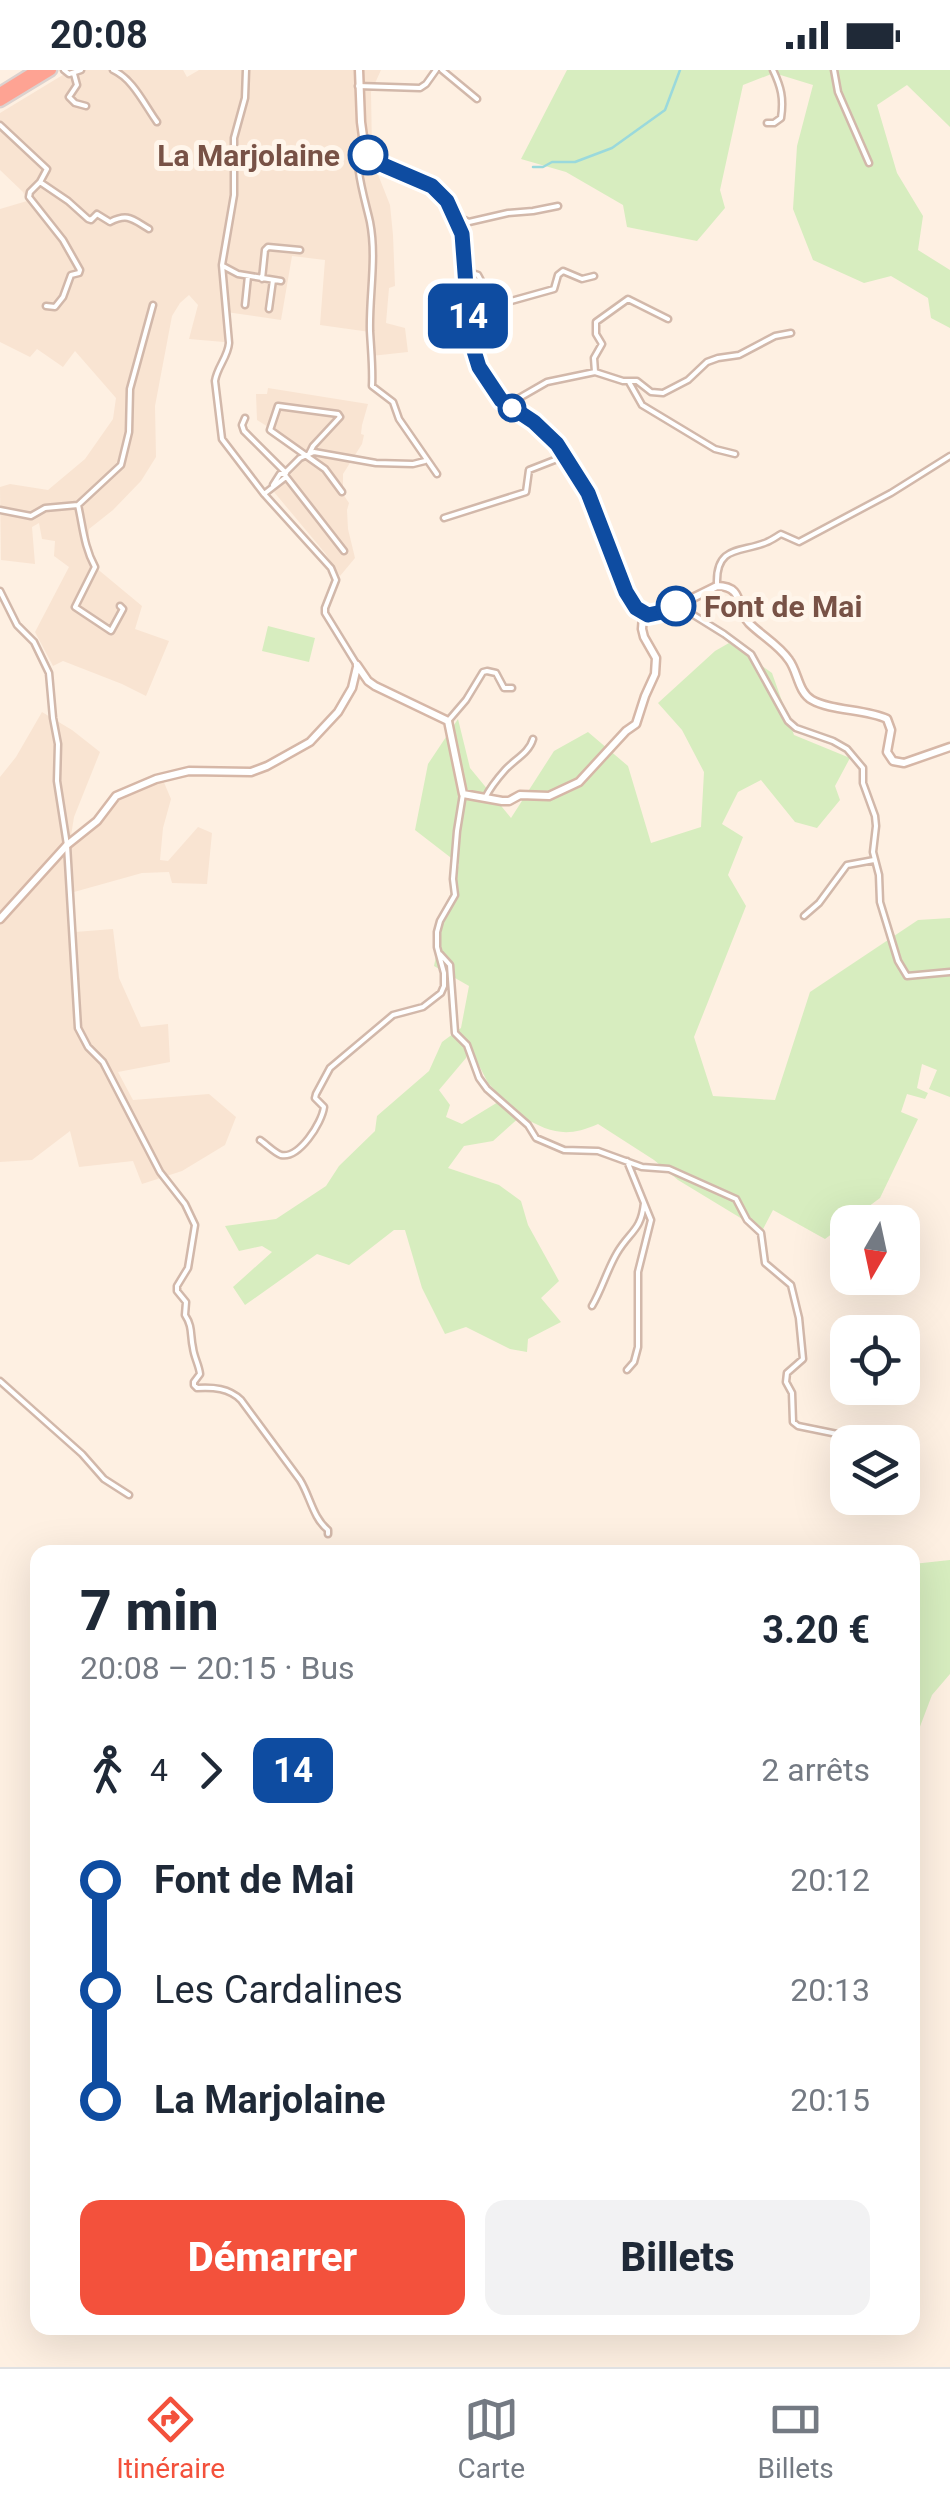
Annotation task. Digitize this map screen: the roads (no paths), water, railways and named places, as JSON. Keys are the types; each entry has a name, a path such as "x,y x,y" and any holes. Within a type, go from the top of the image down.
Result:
{"highway":[{"path":"0,92 38,70"},
{"path":"0,101 51,70"}],"street":[{"path":"65,71 74,74 81,70"},
{"path":"112,70 122,74 156,122"},
{"path":"246,70 245,98 234,138 234,195 222,265 229,342 215,381 222,439 334,575 325,613 368,681 448,722"},
{"path":"359,70 364,147 370,158 434,187 447,201 462,234 471,346 479,367 507,405 551,436 588,493 630,599 643,616 644,638 656,658 656,674 636,724 586,777 550,796 520,795 508,801 463,794"},
{"path":"358,86 420,88 439,70 477,99"},
{"path":"767,123 774,124 781,118 783,94 773,70"},
{"path":"834,70 838,92 869,163"},
{"path":"74,74 76,86 69,97 86,106"},
{"path":"0,125 47,169 30,197 70,250 80,270 71,276 59,304 46,306"},
{"path":"362,138 359,170 374,260 372,386 393,402 399,420 437,474"},
{"path":"40,182 88,219 97,214 110,222 126,217 149,228"},
{"path":"454,214 469,222 558,206"},
{"path":"262,278 267,239"},
{"path":"267,248 300,250"},
{"path":"222,265 231,272 281,280"},
{"path":"466,270 478,275 497,305 554,289 558,275 563,272 582,279 594,276"},
{"path":"245,305 248,276"},
{"path":"269,309 273,280"},
{"path":"595,372 596,353 602,344 594,329 596,322 628,300 668,319"},
{"path":"0,510 31,516 45,508 78,505 124,460 130,389 153,305"},
{"path":"507,405 548,382 595,372 637,381 651,392 664,393 688,380 707,362 739,354 775,336 791,334"},
{"path":"630,382 642,405 715,449 736,454"},
{"path":"265,493 279,485 284,475 307,455 340,417 278,406 270,430 307,455 325,470 342,492"},
{"path":"245,418 244,431 344,551"},
{"path":"307,455 324,453 390,464 425,461"},
{"path":"444,518 526,492 529,470 565,456"},
{"path":"717,586 720,563 733,551 764,544 781,534 799,542 950,456"},
{"path":"78,505 86,550 94,566 74,607 110,631 122,613 120,606"},
{"path":"643,616 678,606 717,586 730,587 744,616 788,657 800,686 811,700 887,719 891,730 887,752 893,761 904,762 950,747"},
{"path":"0,592 49,672 58,744 57,781 67,845 78,1028 102,1062 160,1172 185,1204 195,1225 188,1268 177,1286 186,1302 185,1315 192,1324 193,1349 200,1369 194,1385 234,1392 300,1480 328,1534"},
{"path":"678,606 751,654 788,721 796,728 833,740 864,768 863,783 875,816 874,860 880,902 898,962 907,976 950,972"},
{"path":"0,918 67,845 97,822 116,796 156,778 189,771 251,772 310,742 338,712 352,688 357,665"},
{"path":"448,722 482,672 496,674 504,688 512,688"},
{"path":"260,1140 279,1155 294,1151 319,1126 324,1108 315,1098 330,1068 393,1015 424,1007 441,993 444,973 437,947 440,922 455,895 463,794 448,722"},
{"path":"484,798 508,766 530,748 533,738"},
{"path":"804,916 820,903 847,865 874,860"},
{"path":"440,954 450,965 455,1033 467,1044 479,1078 494,1098 519,1116 536,1138 564,1150 598,1151 642,1167 669,1169 736,1199 747,1220 761,1234 765,1263 791,1285 799,1318 802,1360 787,1372 793,1422 830,1433"},
{"path":"627,1161 651,1220 638,1272 638,1347 627,1370"},
{"path":"592,1306 617,1253 637,1229 644,1202"},
{"path":"0,1381 82,1454 104,1479 129,1495"}],"waterway":[{"path":"533,167 575,162 612,148 665,110 680,70"}],"place":[{"name":"La Marjolaine","path":"368,155"},
{"name":"Font de Mai","path":"676,606"}]}
